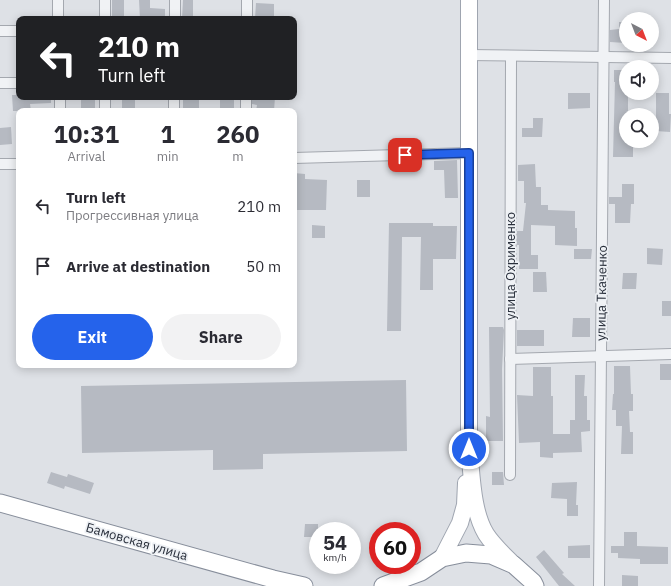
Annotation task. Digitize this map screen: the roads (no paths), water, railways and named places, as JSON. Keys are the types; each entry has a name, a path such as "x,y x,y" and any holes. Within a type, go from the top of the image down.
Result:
{"highway":[{"name":"Бамовская улица","path":"0,503 281,583 304,586"},
{"path":"421,572 442,558 466,553 491,555 514,565 535,586"},
{"path":"383,586 416,574"},
{"path":"409,586 419,574"}],"main road":[{"path":"442,558 460,523 464,506 469,449 468,0"},
{"path":"469,449 477,514 486,533 514,565"}],"street":[{"path":"58,0 58,16"},
{"path":"105,0 105,16"},
{"path":"175,0 175,16"},
{"path":"247,0 247,16"},
{"name":"улица Ткаченко","path":"599,586 604,0"},
{"path":"0,31 16,31"},
{"path":"469,55 671,58"},
{"name":"улица Охрименко","path":"510,475 511,56"},
{"path":"0,83 16,83"},
{"path":"297,158 469,153"},
{"path":"0,164 16,164"},
{"path":"510,359 671,354"}]}
